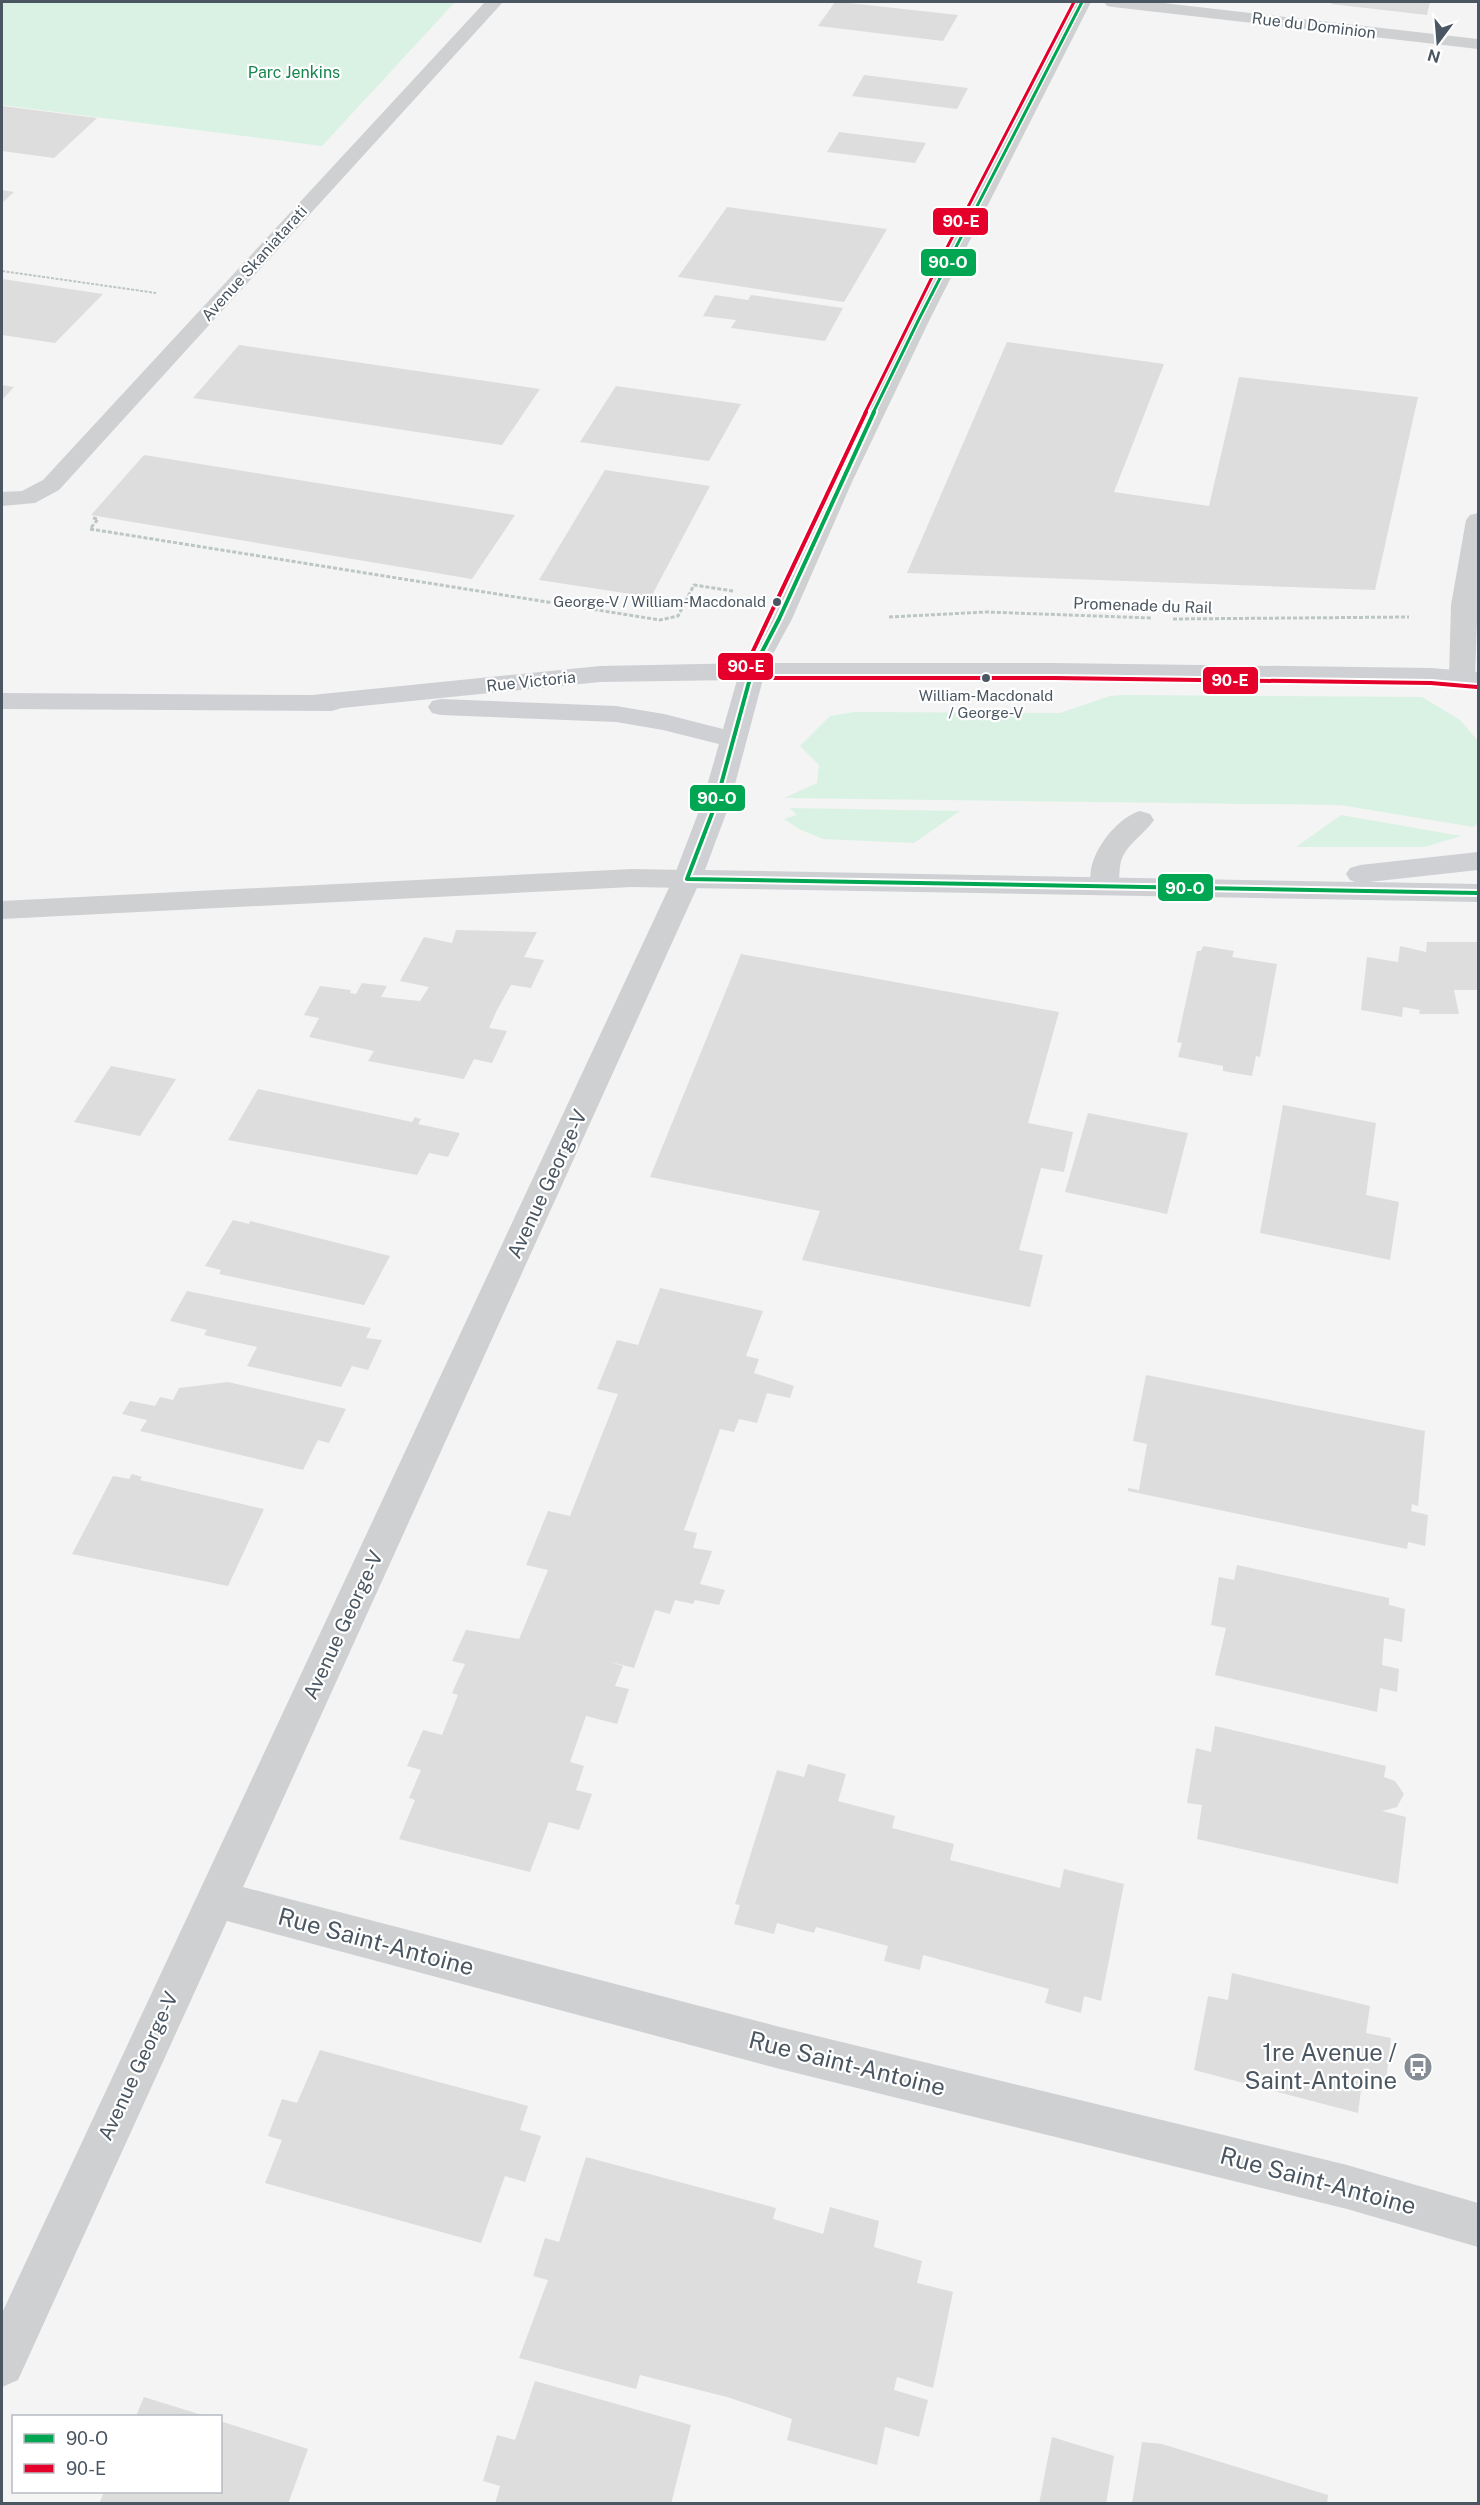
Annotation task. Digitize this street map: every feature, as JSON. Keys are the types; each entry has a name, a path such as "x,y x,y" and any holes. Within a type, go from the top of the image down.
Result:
{"main road":[{"name":"Rue Victoria","path":"310,703 600,674 752,671 1065,671 1471,678"},
{"name":"Avenue George-V","path":"687,879 716,803 752,671"},
{"name":"Rue Victoria","path":"2,701 310,703 616,714 664,722 733,740"},
{"path":"1257,888 1446,863 1479,861"},
{"path":"687,879 1479,893"}],"street":[{"name":"Avenue Skaniatarati","path":"2,499 27,498 51,485 494,2"},
{"name":"Avenue George-V","path":"752,671 779,619 840,482 919,319 1082,2"},
{"name":"Rue du Dominion","path":"1113,2 1479,44"},
{"path":"1471,678 1464,605 1478,520"},
{"path":"1105,886 1103,878 1108,856 1114,845 1140,820"},
{"path":"2,910 632,878 687,879"},
{"name":"Avenue George-V","path":"2,2364 687,879"},
{"name":"Rue Saint-Antoine","path":"216,1899 780,2048 1347,2187 1479,2225"}],"path":[{"path":"2,271 166,295"},
{"path":"90,517 98,519 90,529 660,620 678,616 694,585 737,591"},
{"name":"Promenade du Rail","path":"883,618 912,614 1045,613 1153,618"},
{"name":"Promenade du Rail","path":"1164,619 1412,617"}],"green space":[{"name":"Parc Jenkins","path":"2,2 455,2 322,146 2,105"},
{"path":"1110,696 1422,697 1460,720 1478,741 1478,823 1474,827 1340,805 784,798 817,783 819,765 800,746 830,716 854,712 1060,713"},
{"path":"790,808 960,811 914,843 823,839 801,830 784,819 797,815"},
{"path":"1341,815 1461,836 1424,847 1296,847"}],"building":[{"path":"835,2 958,15 943,41 818,26"},
{"path":"1331,2 1430,2 1427,15 1331,4"},
{"path":"864,75 968,88 957,109 852,96"},
{"path":"2,106 97,118 54,158 2,151"},
{"path":"839,132 926,143 915,163 827,152"},
{"path":"2,190 14,192 2,203"},
{"path":"727,207 887,229 844,302 678,277"},
{"path":"2,279 103,294 55,343 2,335"},
{"path":"715,295 748,300 751,295 843,308 825,341 731,328 736,320 703,316"},
{"path":"1007,342 1164,364 1114,492 1209,506 1239,377 1418,397 1375,590 907,573"},
{"path":"239,345 540,389 502,445 193,398"},
{"path":"2,385 14,387 2,400"},
{"path":"616,386 741,404 709,461 580,442"},
{"path":"144,455 515,515 472,579 91,515"},
{"path":"605,470 710,486 651,597 539,580"},
{"path":"456,930 537,932 524,957 544,960 531,988 511,985 497,1010 489,1028 507,1031 492,1063 474,1059 464,1079 368,1061 374,1051 309,1037 319,1018 304,1015 320,986 351,990 350,993 356,994 362,983 387,986 381,997 420,1001 429,987 400,981 424,937 452,943"},
{"path":"1427,942 1478,942 1478,990 1454,990 1459,1014 1419,1014 1420,1010 1403,1007 1402,1017 1361,1010 1367,957 1398,962 1400,946 1426,952"},
{"path":"1203,946 1234,951 1232,957 1277,964 1260,1057 1256,1056 1252,1076 1223,1071 1223,1066 1178,1057 1182,1043 1177,1042 1197,951 1201,951"},
{"path":"741,954 1059,1012 1028,1123 1073,1132 1064,1172 1041,1168 1019,1250 1043,1255 1030,1307 802,1260 820,1211 650,1177"},
{"path":"111,1066 176,1079 140,1136 74,1122"},
{"path":"258,1089 412,1122 415,1117 421,1119 418,1124 460,1133 448,1157 429,1153 417,1175 228,1140"},
{"path":"1283,1105 1376,1123 1366,1195 1399,1202 1390,1260 1260,1233"},
{"path":"1088,1113 1188,1133 1167,1214 1065,1192"},
{"path":"233,1220 249,1224 250,1221 390,1256 364,1305 219,1274 221,1270 205,1266"},
{"path":"660,1288 763,1311 746,1356 759,1359 754,1373 794,1386 790,1398 767,1393 757,1423 739,1419 734,1432 720,1429 684,1530 697,1533 693,1548 712,1551 700,1584 725,1590 719,1605 695,1600 693,1604 675,1600 670,1614 655,1610 634,1668 607,1661 623,1666 615,1686 629,1689 617,1724 586,1716 570,1762 584,1766 576,1790 592,1794 579,1830 549,1822 530,1872 399,1839 415,1800 409,1798 421,1770 407,1766 423,1730 442,1735 458,1695 452,1693 465,1664 452,1661 466,1630 519,1639 548,1570 526,1565 548,1511 570,1516 618,1394 597,1389 617,1340 638,1345"},
{"path":"187,1291 371,1328 366,1338 382,1340 368,1370 352,1366 341,1387 247,1366 257,1347 204,1335 207,1330 170,1321"},
{"path":"1146,1375 1425,1431 1418,1506 1412,1504 1411,1511 1428,1515 1425,1546 1408,1542 1407,1549 1128,1491 1128,1488 1139,1490 1147,1444 1133,1441"},
{"path":"228,1382 346,1409 329,1443 318,1440 303,1470 140,1431 147,1420 122,1414 130,1401 155,1406 160,1397 173,1400 179,1388"},
{"path":"132,1474 142,1477 140,1480 264,1509 228,1586 72,1554 113,1476 129,1479"},
{"path":"1237,1565 1389,1598 1389,1605 1405,1609 1402,1642 1384,1638 1382,1665 1399,1669 1397,1692 1380,1688 1377,1712 1215,1675 1226,1628 1211,1625 1219,1577 1234,1580"},
{"path":"1215,1726 1386,1766 1384,1777 1395,1781 1404,1794 1397,1807 1382,1811 1406,1817 1398,1884 1197,1839 1202,1805 1187,1803 1196,1748 1211,1752"},
{"path":"808,1764 846,1774 838,1801 895,1816 892,1828 954,1844 950,1860 1060,1888 1064,1869 1124,1884 1101,2001 1084,1996 1081,2013 1045,2003 1049,1989 923,1955 920,1970 884,1961 888,1946 816,1927 814,1933 777,1923 774,1934 734,1924 740,1905 735,1904 777,1770 804,1777"},
{"path":"1232,1973 1370,2006 1366,2033 1391,2038 1386,2081 1363,2075 1358,2113 1194,2070 1208,1996 1228,2000"},
{"path":"320,2050 528,2106 520,2130 541,2136 525,2182 505,2176 481,2243 265,2183 282,2140 268,2136 282,2099 297,2103"},
{"path":"586,2157 776,2208 773,2219 823,2234 830,2207 879,2221 874,2247 922,2261 917,2283 953,2292 933,2388 897,2377 894,2390 928,2400 919,2437 885,2427 877,2465 787,2440 792,2419 727,2397 640,2375 636,2389 519,2358 548,2280 533,2276 545,2238 559,2242"},
{"path":"535,2381 691,2425 671,2504 495,2504 500,2486 483,2481 497,2435 515,2440"},
{"path":"144,2397 202,2415 136,2415"},
{"path":"222,2422 308,2449 288,2504 99,2504 104,2493 222,2493"},
{"path":"1052,2437 1114,2456 1106,2504 1039,2504"},
{"path":"1142,2442 1162,2444 1328,2495 1327,2504 1132,2504"}],"transit line":[{"name":"90-E","path":"1074,2 887,369 745,668 745,675 752,678 1054,678 1431,683 1477,687"},
{"name":"90-O","path":"1082,2 919,319 840,482 779,619 752,671 716,803 687,879 1478,893"}],"place":[{"name":"George-V / William-Macdonald","path":"777,602"},
{"name":"William-Macdonald / George-V","path":"986,678"},
{"name":"1re Avenue / Saint-Antoine","path":"1418,2067"}]}
